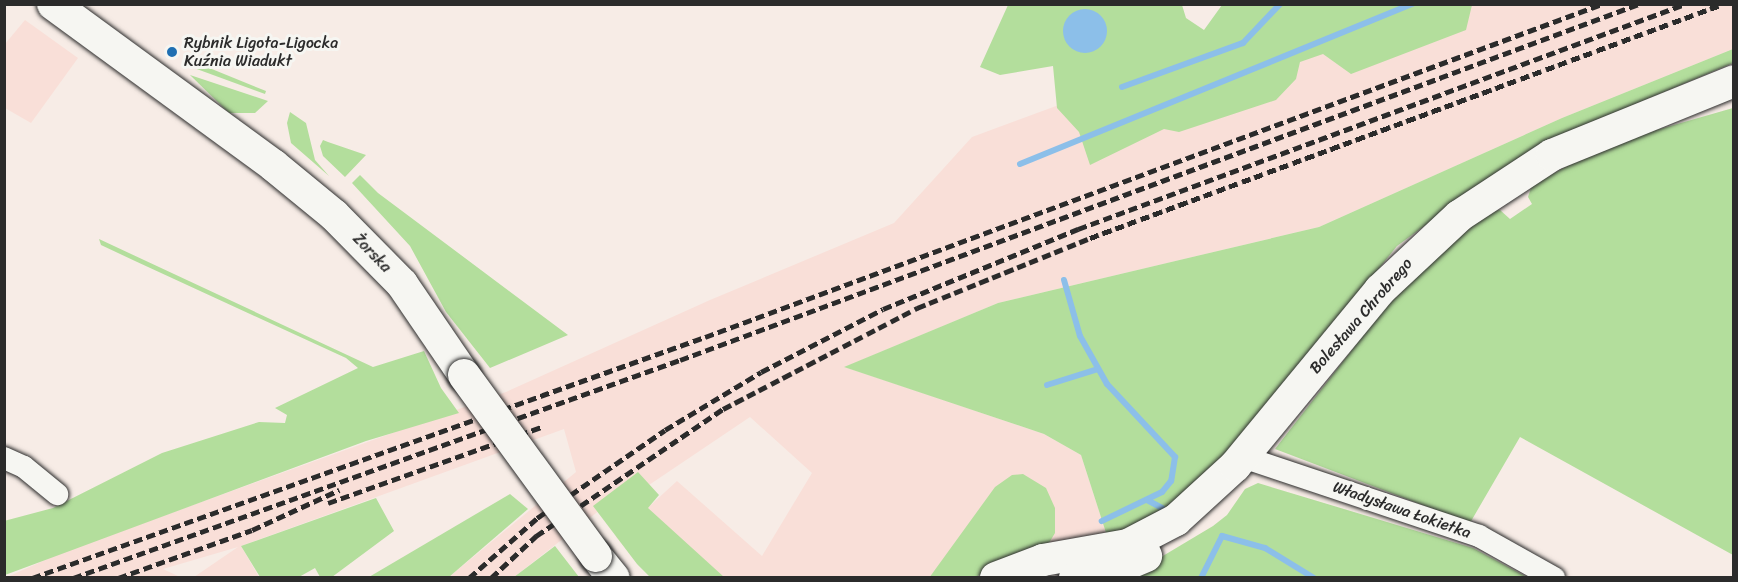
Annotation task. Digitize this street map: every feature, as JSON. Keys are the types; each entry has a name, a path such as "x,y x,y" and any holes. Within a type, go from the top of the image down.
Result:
{"street":[{"name":"Żorska","path":"53,4 250,147 334,215 402,284 464,375 605,567"},
{"name":"Bolesława Chrobrego","path":"996,578 1043,560 1123,546 1147,537 1188,511 1239,462 1380,290 1459,216 1552,155 1734,81"},
{"path":"4,458 24,466 57,494"},
{"name":"Bolesława Chrobrego","path":"1075,578 1132,563 1184,533 1218,499 1239,462"},
{"name":"Władysława Łokietka","path":"1239,462 1479,536 1554,578"}],"shaded area":[{"path":"1330,5 1733,5 1733,49 1562,118 1319,227 998,303 845,367 1044,434 1081,455 1108,539 998,564 976,577 650,577 616,537 677,481 762,556 812,473 750,417 646,487 623,492 514,577 449,577 576,472 564,429 241,546 259,577 194,577 238,547 163,569 180,577 5,578 63,552 506,392 710,300 894,223 972,137"},
{"path":"25,20 78,58 31,123 5,108 5,44"}],"green space":[{"path":"1008,5 1182,5 1186,18 1204,30 1222,5 1472,5 1466,30 1351,74 1323,54 1300,62 1296,79 1276,100 1179,132 1164,129 1090,165 1079,132 1057,108 1053,66 1000,75 980,67"},
{"path":"1733,49 1733,63 1595,121 1460,200 1397,246 1230,454 1172,515 1108,539 1081,455 1044,434 844,367 998,303 1319,227 1562,118"},
{"path":"202,65 266,91 265,94 194,68"},
{"path":"190,75 268,101 255,113 229,113"},
{"path":"1733,108 1733,555 1520,437 1470,523 1275,449 1383,310 1455,240 1492,211 1500,210 1510,219 1532,204 1528,197 1532,185 1569,165 1632,137"},
{"path":"290,112 306,123 315,160 329,176 291,143 287,123"},
{"path":"323,140 366,155 345,177 323,156 320,146"},
{"path":"360,175 378,193 568,335 490,368 446,312 410,246 352,183"},
{"path":"99,239 373,367 424,351 441,388 459,413 366,441 5,575 4,521 53,508 162,453 259,422 285,423 287,415 275,408 358,368 346,358 101,245"},
{"path":"638,472 659,495 648,508 724,577 650,577 637,564 593,506"},
{"path":"1023,474 1046,488 1055,508 1055,533 1049,543 998,564 976,577 929,578 995,487 1012,475"},
{"path":"1258,483 1473,548 1527,577 1126,578 1213,526 1227,515 1245,489"},
{"path":"510,494 528,509 449,577 369,577"},
{"path":"376,498 394,531 332,577 320,577 315,568 299,577 260,577 241,546"},
{"path":"555,546 579,577 514,577 530,565"}],"water":[{"path":"1085,9 1101,15 1107,31 1101,47 1085,53 1069,47 1063,31 1069,15"}],"waterway":[{"path":"1122,87 1243,43 1280,4"},
{"path":"1020,164 1413,4"},
{"path":"1064,280 1080,336 1107,384 1175,457 1171,481 1162,492 1102,521"},
{"path":"1047,385 1098,369"},
{"path":"1147,500 1162,508"},
{"path":"1201,578 1222,536 1265,548 1314,578"}],"railway":[{"path":"32,578 705,337 1602,4"},
{"path":"73,578 680,360 1639,4"},
{"path":"469,578 537,518 665,430 761,372 883,309 1078,229 1685,4"},
{"path":"491,578 536,536 723,409 917,308 1090,238 1723,4"},
{"path":"328,503 544,426"},
{"path":"118,578 252,530 339,490"}],"place":[{"name":"Rybnik Ligota-Ligocka Kuźnia Wiadukt","path":"172,52"}]}
